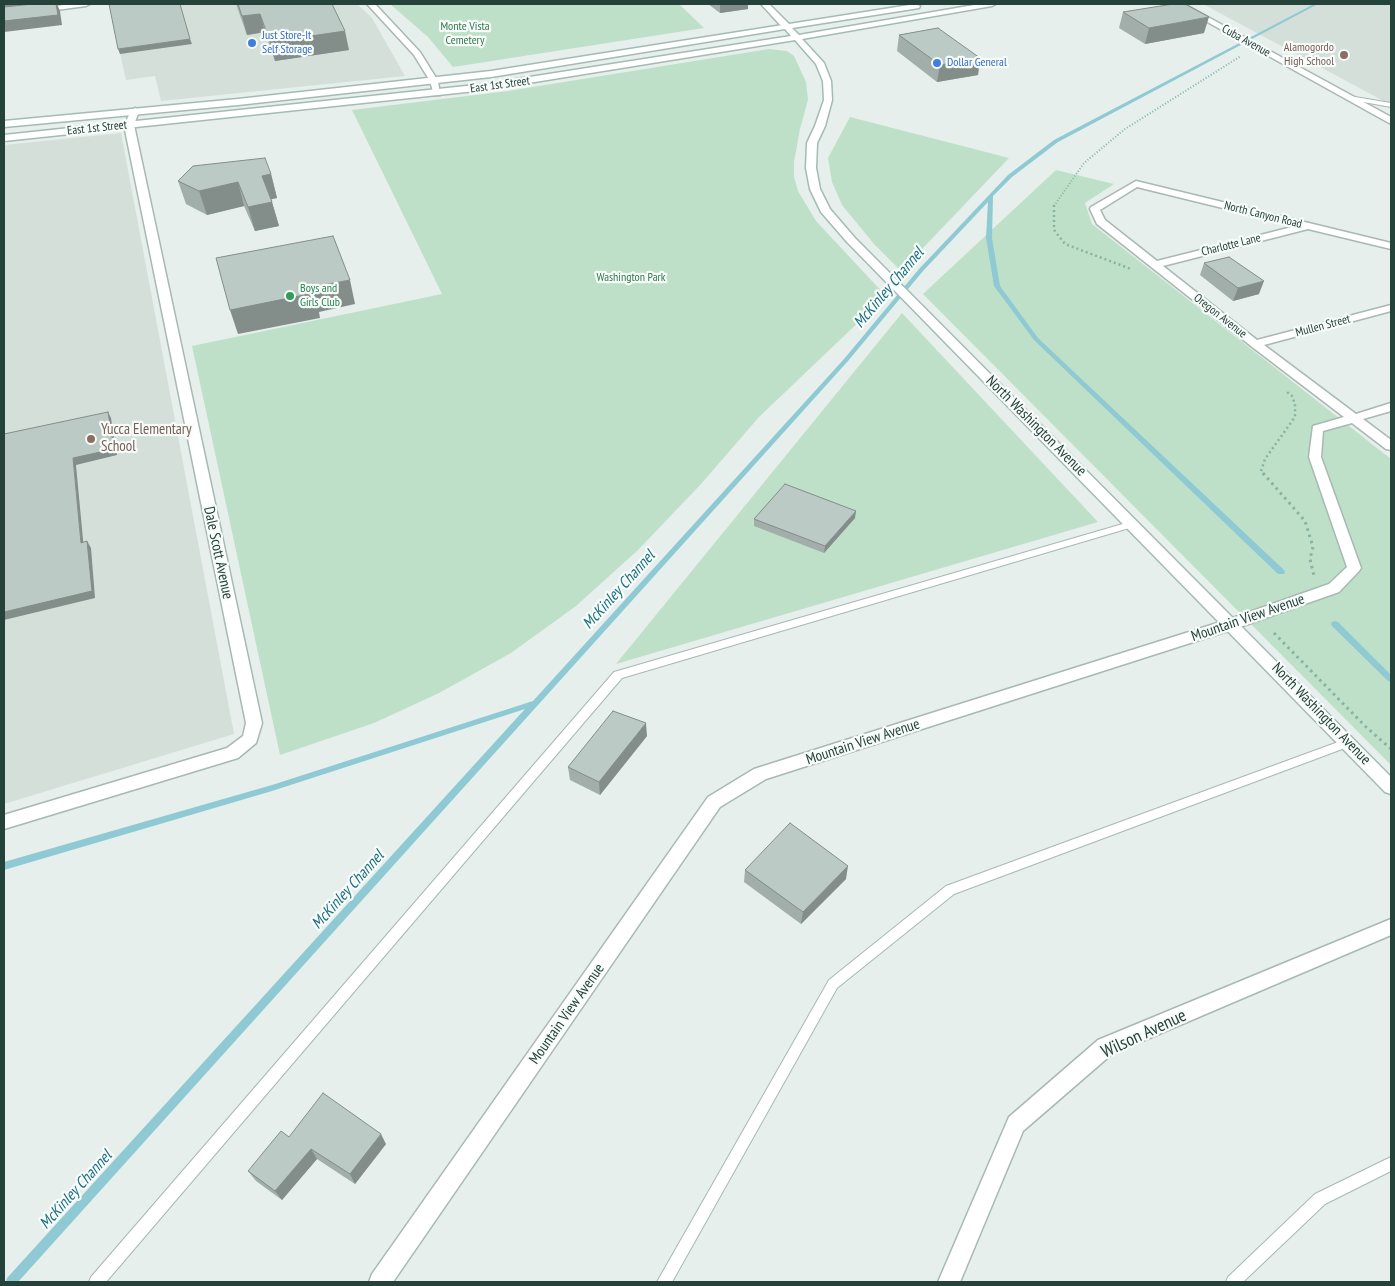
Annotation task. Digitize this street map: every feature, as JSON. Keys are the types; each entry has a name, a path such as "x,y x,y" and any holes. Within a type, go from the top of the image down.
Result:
{"street":[{"path":"4,15 86,4"},
{"path":"371,4 417,54 434,81 437,93"},
{"name":"North Washington Avenue","path":"765,4 820,63 827,81 828,100 820,126 812,143 810,168 824,210 886,276 1391,787"},
{"name":"East 1st Street","path":"4,138 437,93 558,76 992,4"},
{"name":"Cuba Avenue","path":"1179,4 1391,121"},
{"name":"East 1st Street","path":"4,124 434,81 541,66 922,5"},
{"path":"130,125 135,111"},
{"name":"Dale Scott Avenue","path":"4,822 232,752 250,739 254,723 130,125"},
{"name":"North Canyon Road","path":"1136,184 1391,246"},
{"name":"Oregon Avenue","path":"1136,184 1095,209 1101,222 1255,344 1391,446"},
{"name":"Charlotte Lane","path":"1154,265 1308,225"},
{"name":"Mullen Street","path":"1255,344 1391,308"},
{"name":"Mountain View Avenue","path":"380,1282 714,802 760,774 1232,624 1334,588 1354,568 1315,457 1317,429 1391,407"},
{"name":"Wilson Avenue","path":"949,1282 1016,1124 1105,1048 1391,927"}],"lane":[{"path":"1349,98 1391,105"},
{"path":"96,1282 618,675 1133,524"},
{"path":"664,1282 832,984 950,890 1348,742"},
{"path":"1233,1282 1320,1199 1391,1164"}],"path":[{"path":"1274,634 1391,749"}],"shaded area":[{"name":"Just Store-It Self Storage","path":"109,4 357,4 372,18 405,76 161,101 155,76 126,80"},
{"name":"Alamogordo High School","path":"1203,4 1391,4 1391,105"},
{"name":"Yucca Elementary School","path":"121,133 234,734 4,804 4,145"}],"green space":[{"name":"Monte Vista Cemetery","path":"390,4 679,4 704,28 453,67 428,37"},
{"name":"Washington Park","path":"769,49 787,51 794,56 806,82 808,100 794,162 794,177 798,191 816,221 886,296 759,417 701,484 638,550 576,606 511,653 439,693 374,723 280,755 192,346 442,294 352,110 508,91"},
{"path":"850,117 1009,158 901,271 874,244 842,205 832,182 828,158"},
{"path":"1056,170 1114,184 1085,203 1092,224 1391,459 1391,765 923,294"},
{"path":"902,313 1098,522 616,664"}],"building":[{"path":"56,4 58,15 4,21 4,7"},
{"path":"109,4 180,4 190,39 118,49"},
{"path":"238,4 332,4 345,31 270,42 260,14 242,16"},
{"path":"1173,4 1185,4 1209,17 1149,28 1123,12"},
{"path":"938,28 980,58 940,65 899,35"},
{"path":"265,158 271,174 262,176 272,202 248,207 238,182 199,191 178,181 193,166"},
{"path":"333,236 350,280 312,287 314,293 230,310 216,258"},
{"path":"1229,257 1264,281 1238,288 1204,263"},
{"path":"108,412 114,449 73,458 81,543 87,541 92,591 4,612 4,434"},
{"path":"785,484 856,511 825,546 754,519"},
{"path":"613,711 646,723 599,782 568,767"},
{"path":"790,823 848,866 803,912 745,870"},
{"path":"323,1093 381,1134 350,1174 311,1149 275,1191 248,1171 281,1131 289,1137"}],"waterway":[{"name":"McKinley Channel","path":"991,196 1010,176 1056,141 1316,4"},
{"name":"McKinley Channel","path":"11,1282 846,360 921,270 991,196"},
{"path":"991,196 989,238 997,286 1036,339 1281,572"},
{"path":"1335,624 1391,679"},
{"path":"4,866 272,788 535,703"}],"place":[{"name":"Just Store-It Self Storage","path":"252,43"},
{"name":"Alamogordo High School","path":"1344,55"},
{"name":"Dollar General","path":"937,63"},
{"name":"Boys and Girls Club","path":"290,296"},
{"name":"Yucca Elementary School","path":"91,439"}]}
